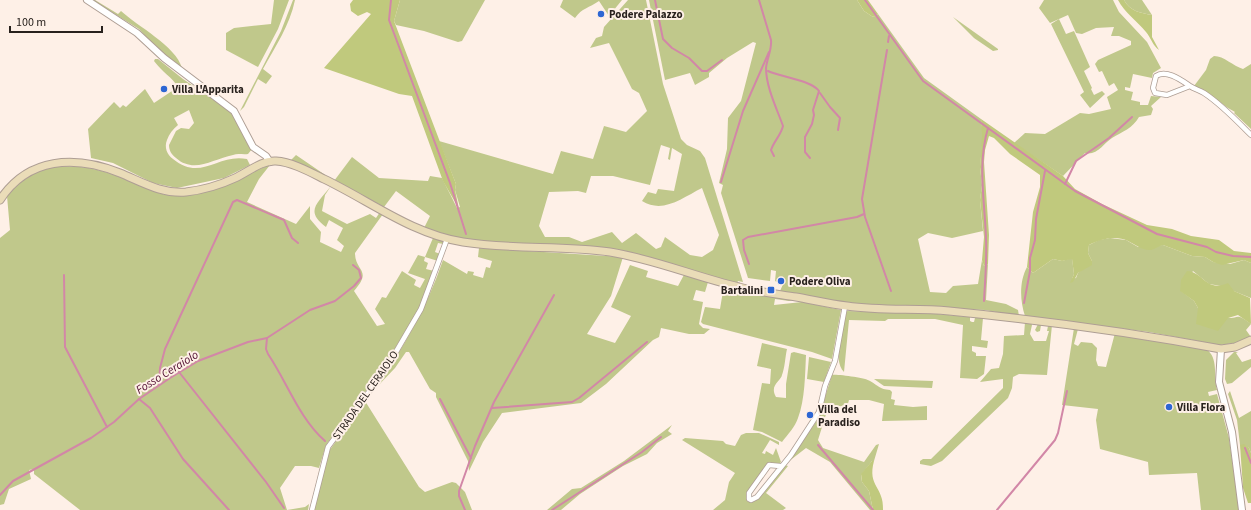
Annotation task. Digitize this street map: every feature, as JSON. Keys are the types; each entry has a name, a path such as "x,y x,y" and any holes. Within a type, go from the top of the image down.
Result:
{"main road":[{"path":"0,200 12,184 23,175 39,167 55,164 78,163 98,166 122,174 158,190 174,192 198,190 216,185 270,162 283,163 313,174 408,225 447,239 490,246 612,252 742,288 845,306 1023,318 1120,331 1221,349 1235,348 1251,340"}],"street":[{"path":"87,0 137,33 164,58 234,111 253,147 266,156 270,162"},
{"path":"1190,86 1167,95 1155,93 1154,88 1156,76 1160,73 1165,73 1186,83 1204,93 1224,109 1251,135"},
{"name":"STRADA DEL CERAIOLO","path":"312,510 328,447 386,369 421,309 447,239"},
{"path":"780,466 769,466 749,493 749,499 751,500 757,497 780,466 796,448 819,412 825,386 835,361 845,306"},
{"path":"1221,349 1219,382 1232,432 1242,510"}],"green space":[{"path":"92,0 95,0 118,14 121,11 164,44 178,60 182,68 155,47 139,29"},
{"path":"274,0 289,0 278,29 258,67 226,50 226,33 234,28 271,24"},
{"path":"293,0 295,0 290,18 263,69 272,76 266,84 258,79 244,107 240,111 281,31"},
{"path":"353,0 400,0 394,21 456,184 455,190 459,209 443,181 412,96 399,94 324,68 371,14 367,12 358,16 351,11 350,4"},
{"path":"400,0 485,0 462,41 458,42 424,31 396,25 394,21"},
{"path":"563,0 622,0 609,16 599,1 583,10 575,18 560,7"},
{"path":"628,0 646,0 663,84 681,139 687,145 700,151 705,158 743,282 738,281 737,283 619,250 488,242 447,236 424,228 430,216 396,191 384,207 334,181 352,157 379,178 428,181 430,176 442,178 457,208 460,207 455,190 456,184 439,141 553,174 561,151 593,159 604,126 626,132 647,111 639,93 632,89 609,43 590,48 596,38 602,36 604,27","holes":["661,145 670,148 668,159 670,160 672,148 682,154 674,191 658,189 656,194 648,192 642,201 650,205 665,205 680,200 702,188 719,235 713,250 702,257 690,255 665,237 661,247 656,249 636,233 622,243 612,232 582,242 569,237 545,237 539,226 549,192 578,191 586,193 591,176 613,176 650,185"]},
{"path":"649,0 857,0 864,11 873,17 878,14 924,78 981,119 983,135 980,167 982,185 980,200 983,231 952,238 928,233 918,239 930,292 946,293 953,286 978,284 982,260 984,266 988,264 986,300 1006,304 1018,310 1019,316 985,310 846,304 780,291 785,280 778,278 777,282 775,281 776,271 771,270 770,281 748,278 721,193 723,185 719,183 727,149 728,118 741,101 756,43 753,42 727,58 709,73 709,77 695,85 690,73 665,80"},
{"path":"857,0 868,0 878,14 873,17 864,11"},
{"path":"1044,0 1113,0 1119,12 1147,42 1161,68 1153,73 1152,78 1133,74 1130,88 1125,87 1125,90 1133,92 1131,100 1140,102 1140,105 1148,105 1151,96 1161,97 1151,106 1153,109 1151,115 1139,117 1130,127 1112,138 1097,151 1093,153 1085,153 1063,176 1014,143 1025,133 1045,134 1080,113 1089,114 1111,109 1107,97 1118,90 1114,83 1109,86 1102,71 1099,72 1095,64 1098,60 1131,45 1131,41 1119,36 1111,36 1114,27 1096,28 1082,34 1076,33 1068,15 1050,23 1039,8"},
{"path":"1118,0 1124,0 1129,7 1136,11 1152,15 1152,37 1159,50 1146,32 1124,9"},
{"path":"1124,0 1142,0 1152,15 1132,9"},
{"path":"953,17 998,50 993,51 974,38"},
{"path":"1059,19 1066,34 1074,31 1090,67 1084,71 1094,95 1102,91 1105,94 1090,108 1080,95 1084,92 1051,24"},
{"path":"1214,56 1218,56 1243,69 1251,64 1251,129 1234,113 1235,112 1205,91 1194,86 1206,70 1210,59"},
{"path":"155,59 158,59 183,79 230,111 252,149 248,154 235,154 204,164 190,165 183,163 172,153 169,145 176,131 181,128 189,129 194,123 189,110 174,118 178,125 167,140 166,145 169,155 183,165 192,168 201,168 237,158 247,159 250,165 224,178 177,188 153,183 113,163 91,158 88,129 114,102 120,108 123,105 126,107 145,89 154,103 178,87 173,80 157,65 154,61"},
{"path":"981,119 1063,176 1075,189 1102,204 1147,225 1172,229 1191,236 1219,240 1234,251 1251,253 1251,263 1244,260 1222,265 1205,257 1192,256 1163,245 1152,250 1148,250 1123,239 1113,238 1098,241 1089,245 1088,253 1092,261 1092,265 1078,273 1073,282 1070,283 1074,274 1072,259 1062,261 1053,259 1033,273 1027,267 1033,212 1040,187 1040,175 1010,154 994,138 989,136 985,150 984,162 989,235 988,264 984,266 982,260 984,237 980,200 982,185 980,167 982,135"},
{"path":"296,155 334,181 290,161"},
{"path":"270,165 259,179 247,202 296,224 310,206 310,219 321,232 320,242 341,252 344,246 337,240 343,228 329,220 326,227 319,221 314,211 318,202 331,186 325,195 322,211 347,224 370,214 376,218 380,212 383,214 355,253 356,259 363,274 354,291 377,326 385,324 375,309 382,297 386,298 402,271 416,280 414,285 420,288 425,279 408,273 418,255 425,257 424,261 428,263 426,269 434,271 419,309 383,368 326,445 319,468 311,466 295,466 280,488 287,510 80,510 34,474 34,469 29,470 31,479 9,489 4,504 0,505 0,238 10,230 7,196 18,183 26,177 38,171 63,166 76,166 113,174 157,192 170,196 177,196 189,195 213,189"},
{"path":"433,238 444,241 443,244 438,243 435,252 440,254 438,261 425,257"},
{"path":"1110,238 1126,240 1138,247 1163,245 1192,256 1205,257 1213,262 1230,264 1244,260 1251,263 1251,298 1221,286 1209,284 1193,271 1181,291 1194,301 1198,308 1230,318 1239,317 1246,320 1251,324 1246,330 1251,337 1235,343 1220,345 1149,332 1025,316 1021,292 1024,273 1027,267 1033,273 1053,259 1062,261 1072,258 1074,274 1072,279 1076,278 1078,273 1092,261 1088,253 1089,245 1099,240"},
{"path":"479,248 623,257 611,296 587,334 615,343 631,316 611,307 630,265 648,271 646,277 678,286 685,273 708,282 705,292 696,290 693,300 703,302 699,324 703,328 710,329 704,334 689,334 661,328 659,337 653,340 606,384 581,403 502,413 483,442 469,471 468,461 436,397 436,393 430,389 409,352 406,352 395,368 374,390 395,359 422,311 443,260 467,274 468,271 474,272 473,275 483,278 486,267 490,268 492,261 478,257"},
{"path":"1187,271 1193,272 1210,284 1221,285 1228,283 1234,291 1250,298 1251,324 1238,315 1228,318 1218,331 1196,324 1198,308 1194,301 1180,291 1181,280"},
{"path":"724,285 747,293 795,300 789,301 775,299 774,305 802,302 841,310 832,359 812,352 703,324 701,322 705,307 720,309"},
{"path":"846,311 927,313 970,317 970,321 972,322 974,322 975,318 983,318 981,340 988,341 987,348 972,346 972,351 976,353 976,356 986,356 984,374 977,379 960,378 963,325 935,319 888,319 885,321 849,320 844,372 839,360 839,343"},
{"path":"1025,322 1031,322 1032,325 1030,334 1034,341 1046,341 1049,331 1047,331 1048,326 1041,325 1040,331 1037,332 1035,330 1038,324 1052,325 1047,375 1019,374 1013,377 1012,388 1008,398 942,461 931,466 920,464 920,461 923,459 931,459 1003,388 1003,379 980,382 991,369 999,368 1003,354 1004,336 1024,335"},
{"path":"1074,328 1078,329 1074,344 1078,346 1081,342 1092,343 1097,348 1096,360 1098,366 1106,367 1115,333 1143,337 1148,341 1152,338 1206,349 1210,353 1213,357 1215,367 1217,390 1208,392 1209,396 1217,394 1229,438 1239,510 1201,510 1197,473 1149,475 1148,462 1100,449 1096,420 1098,409 1062,405"},
{"path":"762,343 787,349 783,372 774,389 776,397 786,398 786,384 791,353 794,352 806,355 804,387 800,411 795,424 782,442 762,432 753,430 762,383 770,384 771,369 757,366"},
{"path":"1234,352 1238,352 1236,353 1242,362 1251,359 1251,367 1232,383 1227,384 1225,379 1226,360"},
{"path":"809,357 831,362 824,382 807,379"},
{"path":"832,375 863,379 870,381 881,388 890,390 892,392 891,399 895,400 894,405 913,407 927,406 927,420 882,421 884,404 869,400 849,400 847,407 831,405 827,411 818,440 823,448 864,462 876,445 879,444 874,461 872,461 861,475 862,482 869,491 873,510 870,510 830,462 806,448 788,462 818,419"},
{"path":"874,379 933,381 932,388 884,386"},
{"path":"1230,391 1239,418 1251,411 1251,453 1249,448 1244,445 1240,445 1237,420 1228,394"},
{"path":"365,401 419,487 425,492 452,482 456,483 465,492 472,510 314,510 329,451"},
{"path":"672,425 668,431 672,434 657,443 647,454 623,466 580,494 561,510 547,510 572,489 581,488 624,461"},
{"path":"746,433 759,433 779,442 779,445 770,440 762,453 765,454 766,451 773,455 776,448 781,462 779,464 768,463 747,492 747,501 751,502 758,499 785,465 788,466 766,493 786,508 783,510 713,510 725,500 729,482 735,473 682,440 685,438 723,441 726,444 735,446 741,435"},
{"path":"1244,444 1249,448 1251,453 1251,503 1248,503 1243,488 1240,445"},
{"path":"872,461 874,461 872,470 874,482 883,502 883,510 873,510 869,491 862,482 861,474"},
{"path":"309,504 308,510 287,510 305,507"}],"waterway":[{"path":"391,0 389,20 450,183 466,234"},
{"path":"655,0 663,39 672,48 689,58 702,71 707,71 722,60"},
{"path":"759,0 771,40 766,75 772,98 783,126 771,150 774,156"},
{"path":"865,0 923,81 1075,191 1157,234 1207,247 1216,252 1233,256 1251,257"},
{"path":"888,42 889,36"},
{"path":"887,50 862,199 865,217 891,291"},
{"path":"721,182 743,111 769,52"},
{"path":"768,71 803,81 815,87 819,91 813,110 814,115 812,124 805,137 805,152 810,158"},
{"path":"820,93 840,118 838,130"},
{"path":"1065,184 1076,161 1109,138 1132,117"},
{"path":"984,301 986,247 982,170 988,128"},
{"path":"1024,303 1030,271 1030,258 1035,240 1036,219 1045,171"},
{"path":"159,385 160,368 165,349 233,202 237,200 284,220 292,238 298,243"},
{"path":"749,264 744,250 743,240 748,237 857,217 864,214"},
{"name":"Fosso Ceraiolo","path":"0,495 13,481 91,438 114,422 139,399 198,361 248,342 267,338 310,310 335,301 354,286 361,278 359,270 353,265"},
{"path":"64,275 65,347 107,427"},
{"path":"465,510 459,496 459,491 475,446 494,402 554,295"},
{"path":"267,338 266,349 268,354 308,422 325,441"},
{"path":"492,408 572,402 579,398 647,342"},
{"path":"179,372 266,482 284,508"},
{"path":"997,510 1055,440 1058,433 1067,391"},
{"path":"139,399 150,408 183,459 229,510"},
{"path":"440,399 471,458"},
{"path":"552,510 642,452 661,437"},
{"path":"818,445 873,510"},
{"path":"1245,448 1251,463"}],"place":[{"name":"Podere Palazzo","path":"601,14"},
{"name":"Villa L'Apparita","path":"164,89"},
{"name":"Podere Oliva","path":"781,281"},
{"name":"Bartalini","path":"771,290"},
{"name":"Villa Flora","path":"1169,407"},
{"name":"Villa del Paradiso","path":"810,415"}]}
